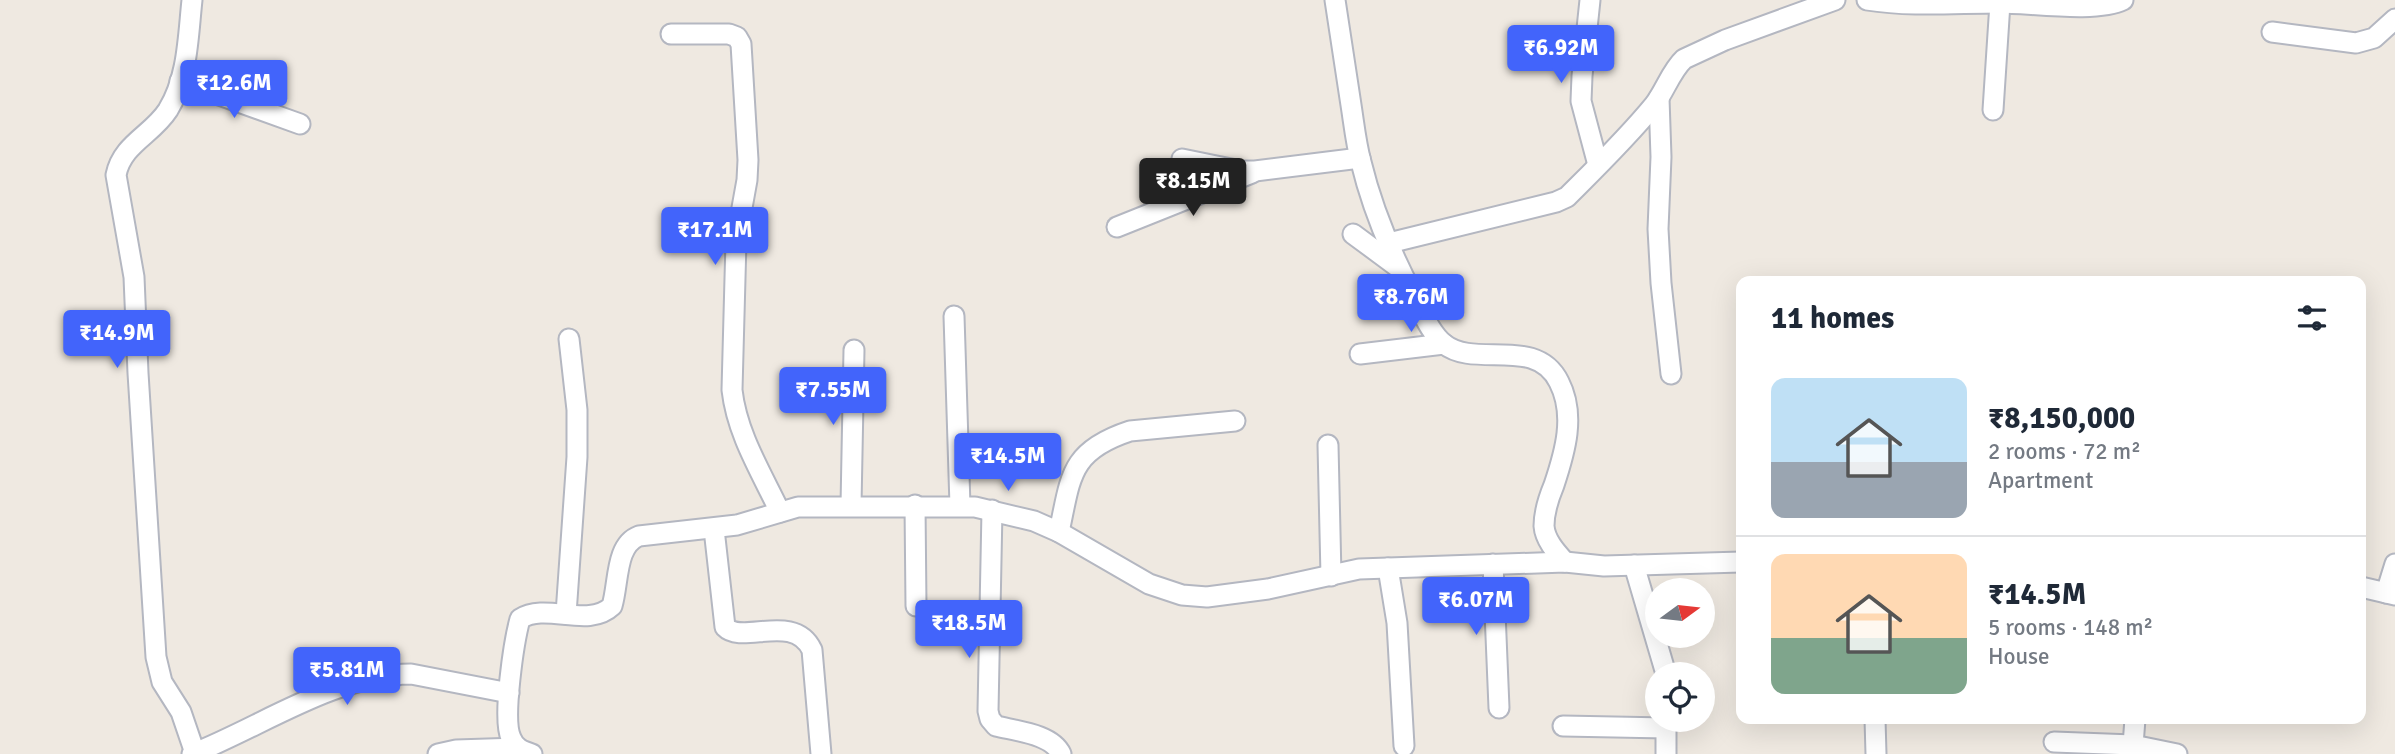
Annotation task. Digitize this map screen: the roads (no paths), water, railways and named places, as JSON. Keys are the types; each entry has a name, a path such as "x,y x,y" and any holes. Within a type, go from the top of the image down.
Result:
{"street":[{"path":"192,0 185,65 168,109 159,122 125,152 118,162 116,175 134,277 138,387 156,657 162,682 181,712 194,753 328,692 396,674 411,674 509,693"},
{"path":"1335,0 1367,188 1399,268 1430,327 1444,344 1455,350 1540,360 1552,370 1559,382 1566,400 1568,424 1566,442 1548,502 1544,526 1553,549 1565,562"},
{"path":"1590,0 1581,101 1598,165"},
{"path":"1389,243 1567,197 1642,119 1684,59 1725,40 1835,0"},
{"path":"1867,0 1910,5 2000,3 2095,6 2123,0"},
{"path":"1993,110 2000,3"},
{"path":"2272,32 2356,43 2374,38 2395,19"},
{"path":"671,34 729,34 737,37 741,44 748,160 736,241 732,390 740,429 780,512"},
{"path":"180,81 300,124"},
{"path":"1659,98 1661,157 1657,229 1671,374"},
{"path":"1182,159 1255,172 1360,158"},
{"path":"1117,227 1255,172"},
{"path":"1353,234 1399,268"},
{"path":"954,316 960,506"},
{"path":"566,614 577,457 577,410 569,339"},
{"path":"1360,354 1444,344"},
{"path":"851,505 854,350"},
{"path":"1059,532 1072,474 1077,463 1088,453 1115,436 1130,431 1235,421"},
{"path":"1328,445 1331,576"},
{"path":"915,505 916,606"},
{"path":"524,751 511,739 508,729 509,693 520,619 534,614 606,612 612,606 623,551 631,539 754,522 798,507 915,505 992,510 1034,521 1059,532 1149,584 1182,595 1207,597 1359,569 1565,562 1604,566 1736,562"},
{"path":"992,510 988,712 996,726 1049,741 1057,747 1060,754"},
{"path":"714,529 725,627 736,632 773,630 800,634 809,643 812,650 821,754"},
{"path":"1493,564 1499,708"},
{"path":"2366,588 2390,594 2395,564"},
{"path":"1634,565 1662,662"},
{"path":"1388,568 1397,623 1404,746"},
{"path":"1563,726 1645,724"},
{"path":"1875,724 1877,754"},
{"path":"2133,745 2135,724"},
{"path":"1666,732 1666,754"},
{"path":"2054,742 2133,745 2177,754"},
{"path":"438,754 456,750 524,751"}]}
